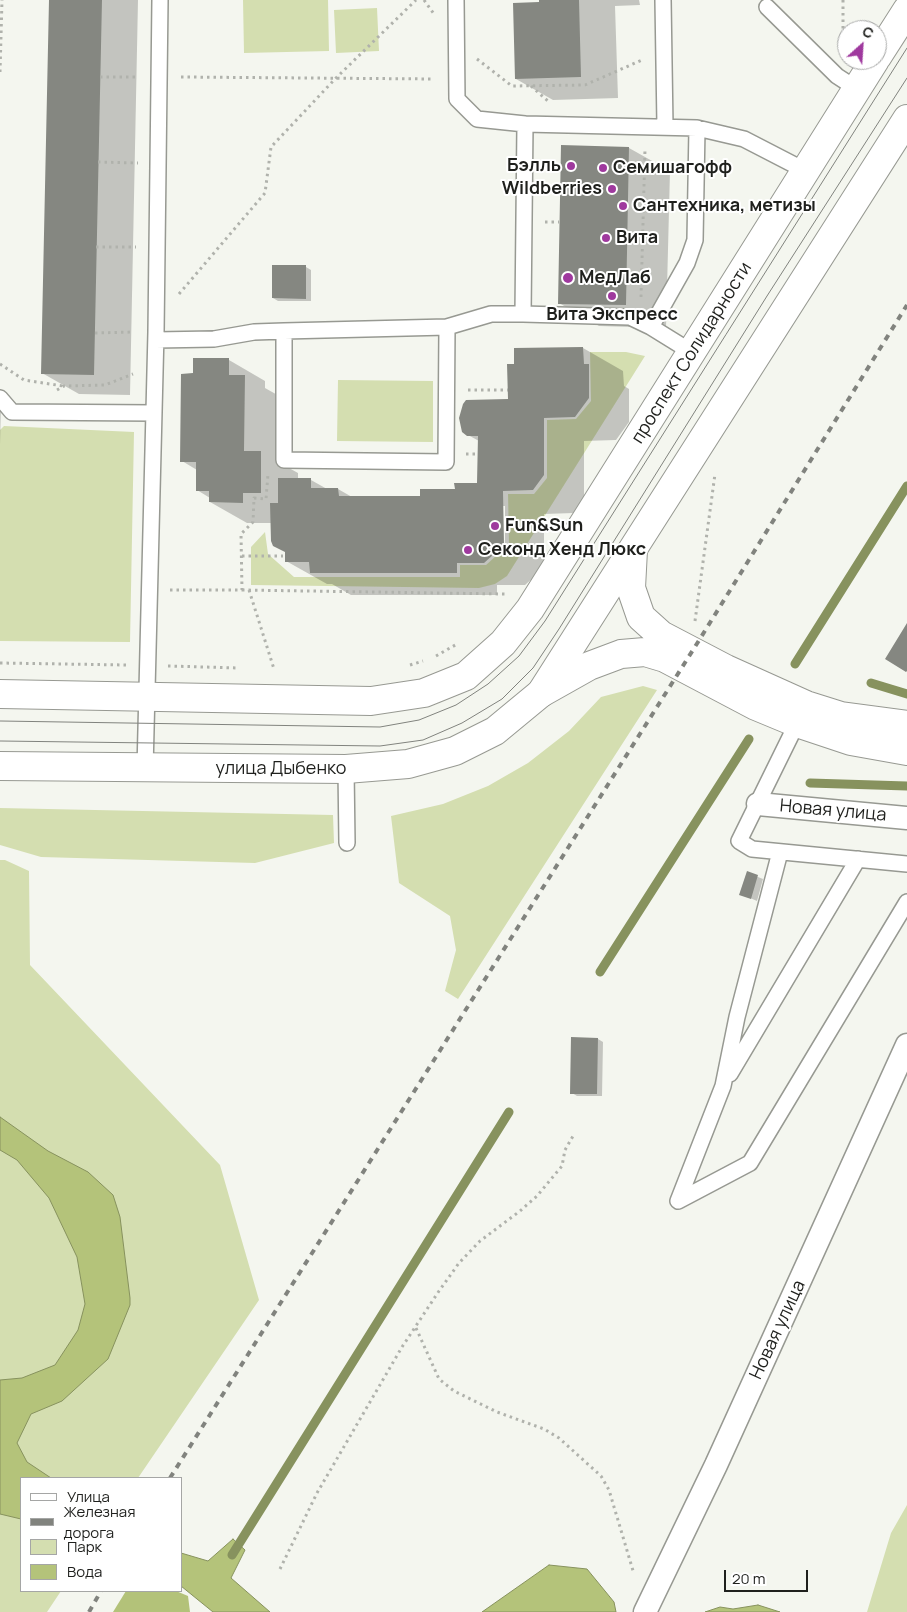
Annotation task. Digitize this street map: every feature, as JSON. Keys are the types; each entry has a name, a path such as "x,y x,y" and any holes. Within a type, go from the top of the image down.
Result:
{"main road":[{"name":"проспект Солидарности","path":"887,42 907,10"},
{"name":"проспект Солидарности","path":"147,696 371,701 424,693 466,676 503,642 530,609 869,70"},
{"path":"541,693 907,119"},
{"path":"633,550 631,588 653,643"},
{"path":"541,693 589,666 653,643 766,689 802,714 851,741 907,751"},
{"name":"улица Дыбенко","path":"0,766 346,770 408,764 455,751 495,731 541,693"},
{"path":"0,694 147,696"},
{"path":"802,714 841,716 907,725"}],"street":[{"name":"Новая улица","path":"758,804 907,818"},
{"name":"Новая улица","path":"649,1603 716,1465 907,1045"}],"lane":[{"path":"145,769 156,336 160,0"},
{"path":"456,0 457,99 477,119 525,124 645,125 697,128 744,139 806,171"},
{"path":"663,0 665,126"},
{"path":"767,6 837,76 856,89"},
{"path":"523,314 525,124"},
{"path":"646,324 687,263 695,240 697,128"},
{"path":"156,336 214,340 254,332 447,327 491,314 630,317 646,324 692,353"},
{"path":"284,331 284,460 446,462 447,327"},
{"path":"0,398 12,412 154,413"},
{"path":"802,714 740,841 752,849 907,864"},
{"path":"346,770 347,843"},
{"path":"780,852 722,1086 678,1201 750,1163 907,902"},
{"path":"722,1086 858,859"}],"path":[{"path":"0,72 2,0"},
{"path":"94,332 156,336 183,286 266,193 272,147 336,78 416,0"},
{"path":"843,0 843,20"},
{"path":"456,44 512,86 585,85 664,51"},
{"path":"100,77 457,79"},
{"path":"645,125 646,324"},
{"path":"98,162 158,164"},
{"path":"96,247 157,246"},
{"path":"0,364 24,380 64,386 105,385 155,366"},
{"path":"55,391 64,386"},
{"path":"447,389 508,390"},
{"path":"694,630 716,468"},
{"path":"242,590 241,534 253,522 254,498 266,498"},
{"path":"242,556 283,556"},
{"path":"149,590 507,594"},
{"path":"249,590 274,669"},
{"path":"407,665 431,658 460,643"},
{"path":"0,663 245,668"},
{"path":"265,669 284,669"},
{"path":"280,1569 317,1493 415,1327 466,1256 480,1241 526,1206 562,1166 565,1150 573,1136"},
{"path":"415,1327 439,1379 454,1391 497,1412 544,1428 559,1438 601,1476 610,1490 634,1573 649,1603"}],"green space":[{"path":"243,0 328,0 329,51 244,53"},
{"path":"377,8 379,51 336,53 334,10"},
{"path":"590,352 626,352 645,356 507,576 495,584 479,588 251,585 251,547 265,532 268,554 294,577 460,577 460,565 486,565 509,544 508,494 534,494 547,478 547,420 576,419 591,401"},
{"path":"338,380 433,381 433,442 337,441"},
{"path":"4,426 134,432 130,642 0,641 0,430"},
{"path":"643,686 657,690 458,999 445,991 456,950 450,916 399,883 391,816 443,804 488,786 528,763 569,731 601,697"},
{"path":"0,808 333,815 334,843 255,863 41,857 0,845"},
{"path":"0,860 5,860 29,871 30,965 220,1165 259,1300 139,1477 20,1477 20,1592 60,1592 47,1612 0,1612"},
{"path":"907,1505 907,1612 867,1612 891,1533"}],"shaded area":[{"path":"125,1592 178,1592 188,1596 190,1612 113,1612"}],"water":[{"path":"0,1117 48,1151 88,1172 113,1195 120,1217 130,1298 130,1305 108,1359 62,1401 31,1414 17,1443 27,1462 50,1477 20,1477 20,1519 0,1514 0,1380 22,1378 55,1365 78,1330 85,1304 77,1257 49,1198 17,1160 0,1150"},
{"path":"233,1539 245,1550 231,1578 270,1612 213,1612 182,1587 182,1553 208,1561"},
{"path":"549,1565 587,1569 614,1602 616,1612 482,1612"},
{"path":"758,1605 780,1612 705,1612 720,1607 733,1609"}],"building":[{"path":"49,0 102,0 94,375 41,374"},
{"path":"539,0 579,0 581,77 515,79 513,3 539,2"},
{"path":"561,145 629,147 626,305 558,304"},
{"path":"272,265 306,265 306,299 272,298"},
{"path":"583,347 584,364 589,364 589,398 575,417 544,418 544,475 533,490 503,491 504,545 484,563 457,563 457,573 310,573 309,562 285,562 285,552 273,546 271,541 270,503 278,503 278,478 311,478 311,488 338,488 339,496 420,496 420,489 455,489 454,483 477,483 478,436 467,436 462,432 459,418 466,400 508,399 507,364 514,364 514,348"},
{"path":"193,358 229,358 229,375 245,375 244,451 261,451 261,493 243,493 243,503 209,502 209,491 196,491 196,462 180,462 181,374 193,373"},
{"path":"907,623 907,671 906,672 885,659"},
{"path":"747,871 758,875 751,899 739,895"},
{"path":"571,1037 598,1038 597,1094 570,1094"}],"waterway":[{"path":"795,664 907,486"},
{"path":"871,683 907,694"},
{"path":"600,972 749,739"},
{"path":"810,783 907,786"},
{"path":"232,1555 509,1112"}],"tram line":[{"path":"0,721 380,727 419,720 456,705 488,684 519,656 545,621 907,48"},
{"path":"0,741 380,746 423,740 462,723 502,699 533,668 559,629 767,296 907,78"}],"railway":[{"path":"171,1477 698,642 907,305"},
{"path":"89,1612 100,1592"}],"place":[{"name":"Бэлль","path":"571,166"},
{"name":"Семишагофф","path":"603,168"},
{"name":"Wildberries","path":"612,189"},
{"name":"Сантехника, метизы","path":"623,206"},
{"name":"Вита","path":"606,238"},
{"name":"МедЛаб","path":"568,278"},
{"name":"Вита Экспресс","path":"612,296"},
{"name":"Fun&Sun","path":"495,526"},
{"name":"Секонд Хенд Люкс","path":"468,550"}]}
